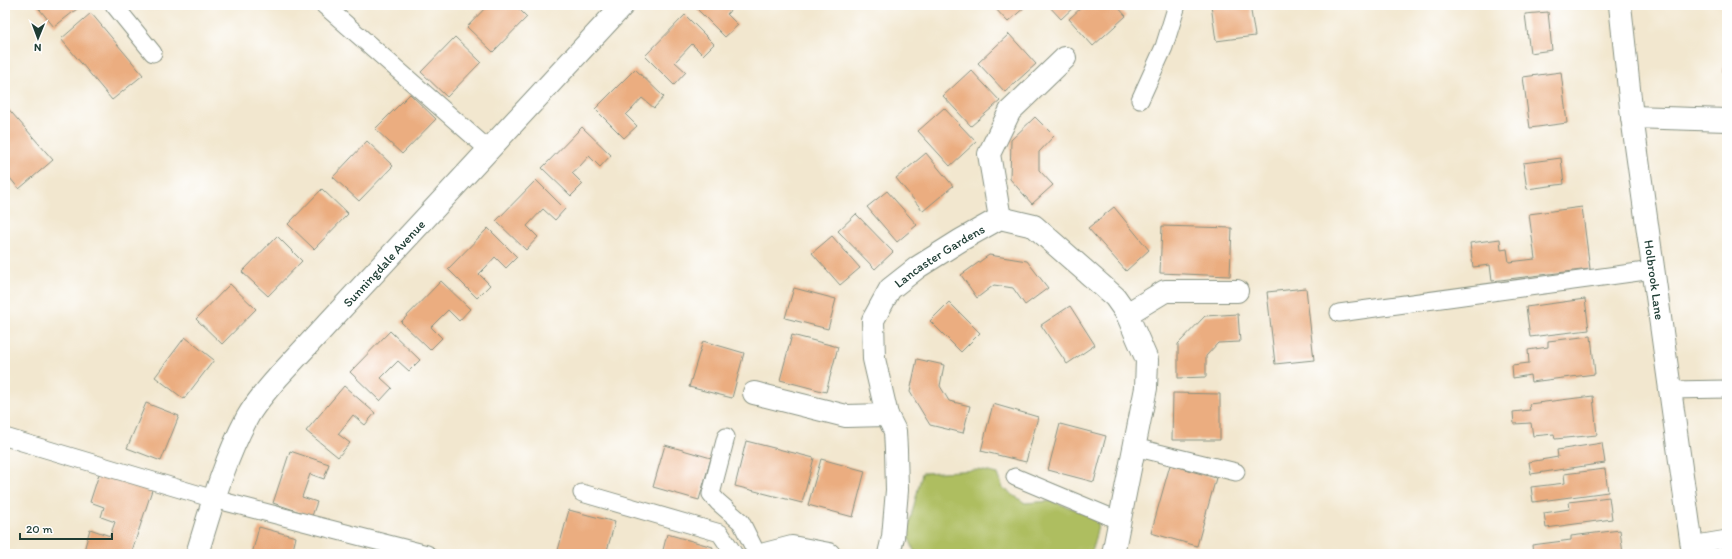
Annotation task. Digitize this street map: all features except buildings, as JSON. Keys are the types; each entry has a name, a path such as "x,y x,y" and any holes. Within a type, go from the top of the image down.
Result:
{"street":[{"name":"Sunningdale Avenue","path":"197,554 214,499 233,447 248,417 263,395 278,376 623,5"},
{"name":"Holbrook Lane","path":"1620,5 1632,117 1692,550"},
{"name":"Lancaster Gardens","path":"1000,218 989,154 1010,110 1065,58"},
{"path":"1632,117 1727,120"},
{"name":"Lancaster Gardens","path":"888,554 893,537 897,490 895,431 887,415 874,359 873,320 890,289 918,267 1000,218 1034,226 1115,297 1127,314 1147,360 1146,388 1113,554"},
{"path":"1127,314 1165,291 1237,291"},
{"path":"754,393 846,416 887,415"},
{"path":"766,554 792,547 829,554"}],"lane":[{"path":"114,5 153,53"},
{"path":"324,5 489,150"},
{"path":"1140,100 1164,47 1177,5"},
{"path":"1339,314 1653,270"},
{"path":"1670,390 1727,389"},
{"path":"5,437 214,499 427,554"},
{"path":"726,437 712,494 718,502 741,522 756,554"},
{"path":"1134,447 1236,472"},
{"path":"1015,477 1120,521"},
{"path":"582,493 720,533 734,554"},
{"path":"1692,550 1727,539"}],"green space":[{"path":"979,470 998,474 1003,488 1025,503 1051,501 1077,510 1099,522 1091,554 928,554 914,551 907,533 922,473"}]}
